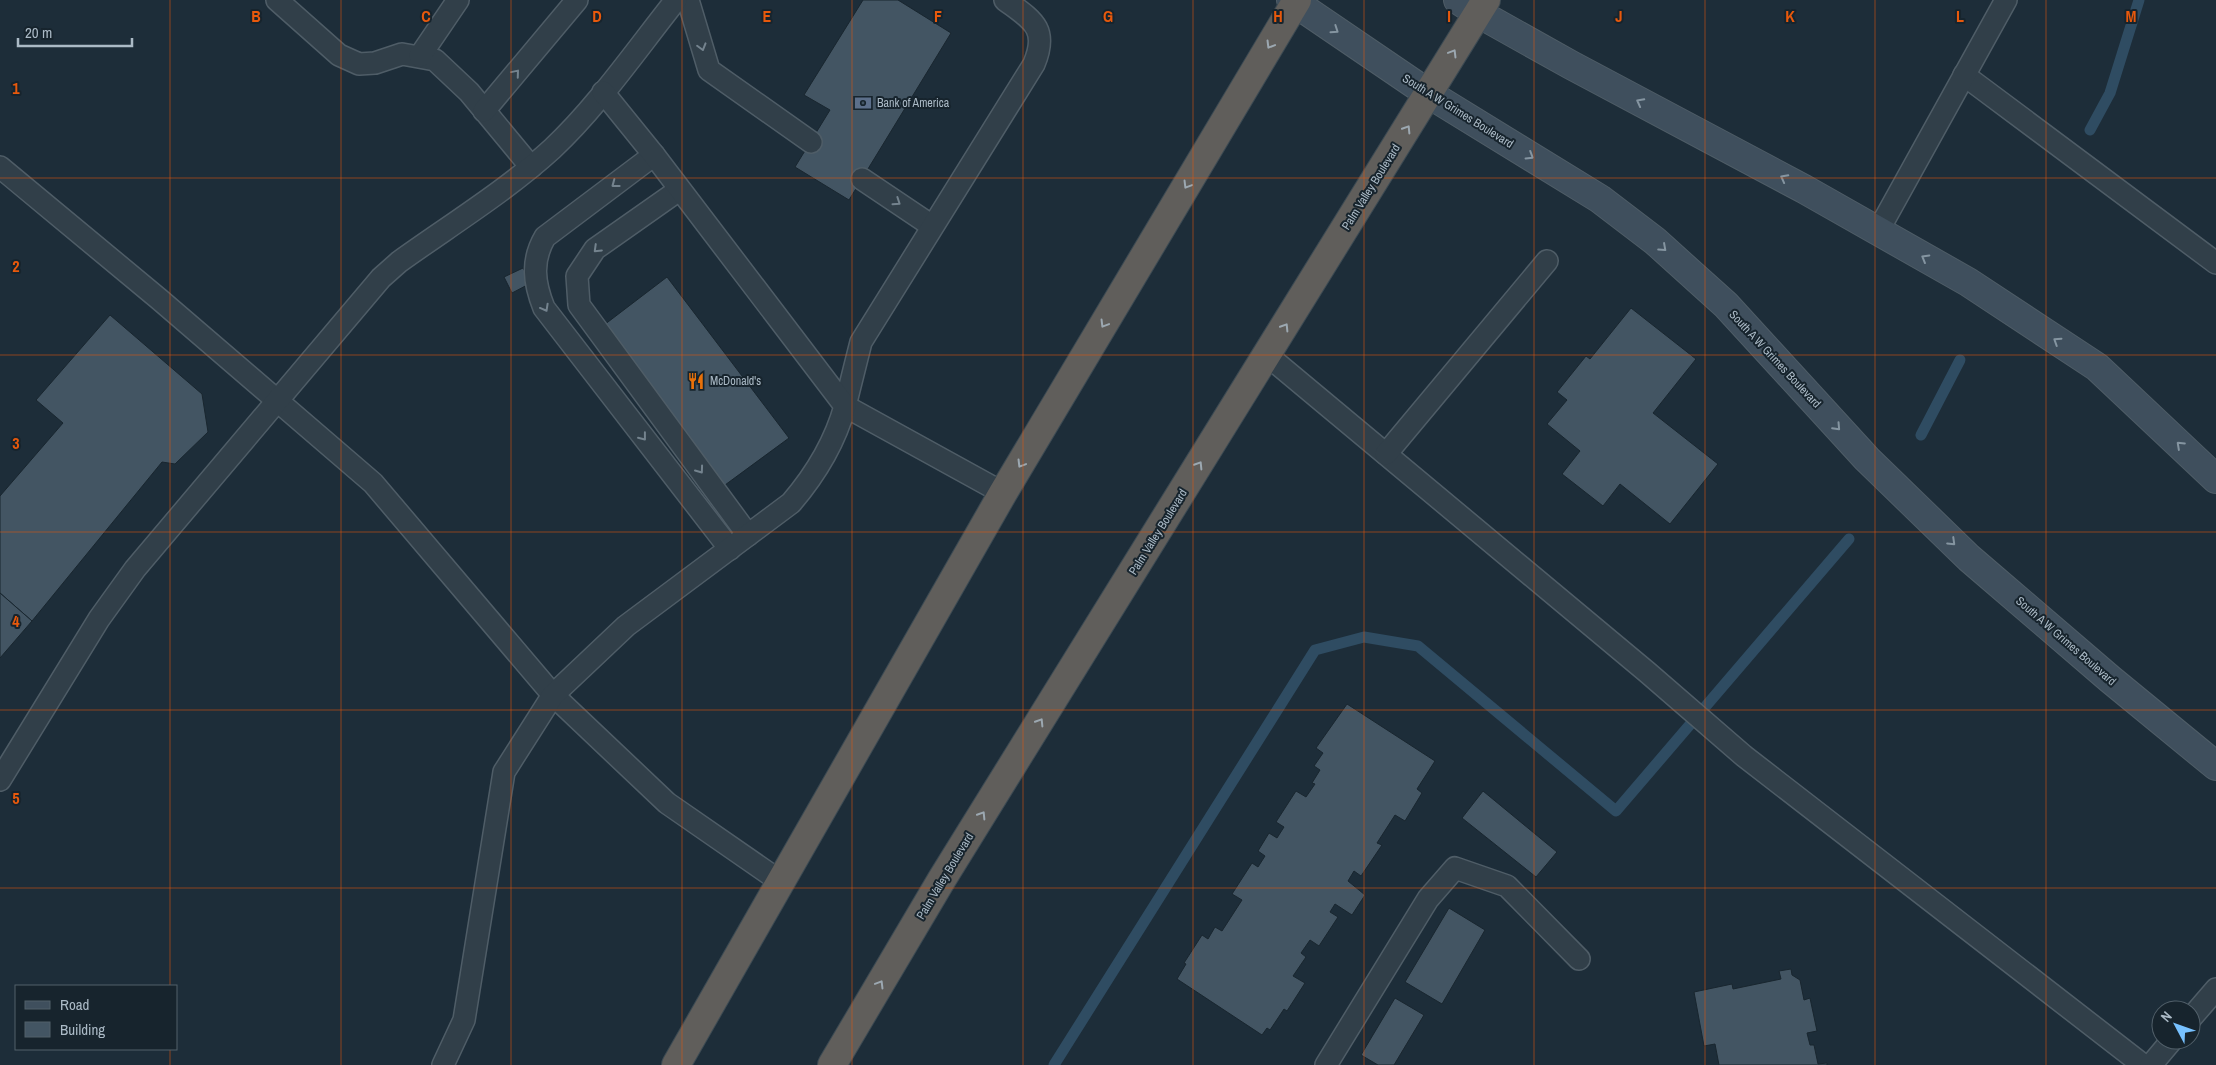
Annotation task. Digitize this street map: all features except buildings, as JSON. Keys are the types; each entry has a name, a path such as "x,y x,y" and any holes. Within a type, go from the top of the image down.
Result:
{"highway":[{"path":"676,1065 1003,494 1294,1"},
{"name":"Palm Valley Boulevard","path":"832,1065 948,871 1429,94 1474,4"}],"main road":[{"name":"South A W Grimes Boulevard","path":"1294,1 1429,94 1600,199 1655,241 1726,305 1867,459 1969,558 2110,679 2216,766"},
{"path":"1474,4 1968,282 2096,367 2216,479"}],"lane":[{"path":"277,0 339,55 359,64 375,62 402,54 435,60 469,92 531,167"},
{"path":"420,56 458,0"},
{"path":"484,111 577,0"},
{"path":"0,780 99,619 124,583 381,278 399,262 531,167 576,125 676,0"},
{"path":"688,0 708,70 811,142"},
{"path":"443,1065 464,1020 504,772 553,695 626,626 791,503 806,486 831,445 845,406 861,342 1034,64 1041,47 1039,34 1032,21 1005,0"},
{"path":"1878,232 2002,5"},
{"path":"1964,75 2216,263"},
{"path":"603,92 654,155 845,406 1003,494"},
{"path":"654,155 545,237 538,249 535,263 535,281 544,308 730,549"},
{"path":"0,167 373,483 553,695 667,804 781,882"},
{"path":"862,179 932,226"},
{"path":"679,190 595,249 577,276 580,305 748,535"},
{"path":"1386,454 1547,262"},
{"path":"1267,355 1647,672 1744,756 2143,1065"},
{"path":"1326,1065 1428,899 1455,868 1507,886 1579,959"},
{"path":"2201,1006 2216,989"},
{"path":"2151,1065 2164,1050"}],"waterway":[{"path":"2090,130 2110,93 2139,0"},
{"path":"1921,435 1960,360"},
{"path":"1054,1065 1315,650 1364,637 1418,646 1616,811 1849,539"}],"place":[{"name":"Bank of America","path":"863,103"},
{"name":"McDonald's","path":"696,381"}]}
